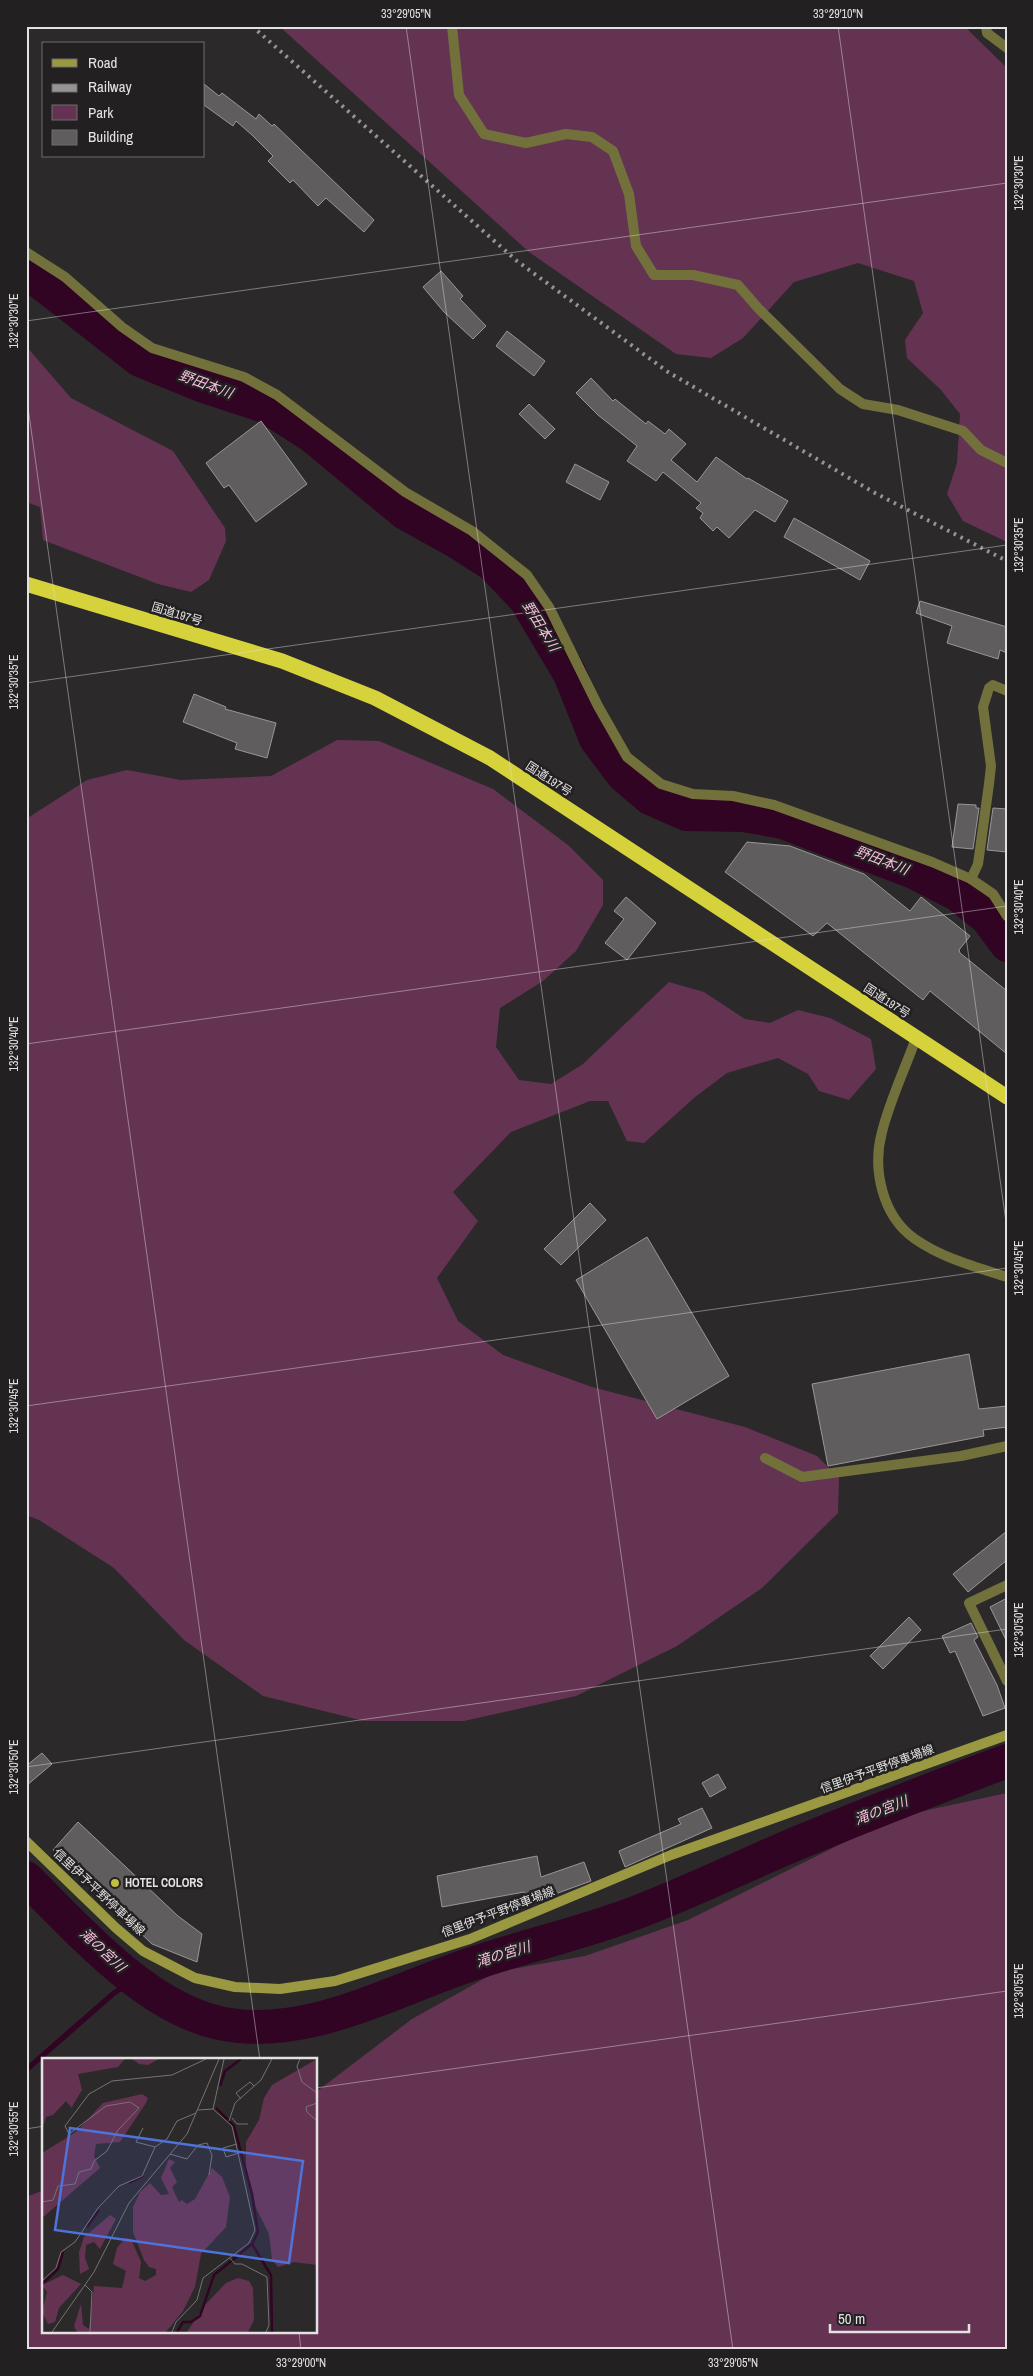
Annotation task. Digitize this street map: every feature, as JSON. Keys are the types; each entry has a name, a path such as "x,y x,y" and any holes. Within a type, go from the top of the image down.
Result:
{"highway":[{"name":"国道197号","path":"26,584 282,661 375,698 490,758 1007,1097"}],"main road":[{"name":"信里伊予平野停車場線","path":"26,1841 116,1928 143,1951 195,1978 235,1987 280,1989 335,1981 470,1939 671,1855 1007,1735"}],"street":[{"path":"452,26 459,95 484,134 526,143 566,134 592,137 613,151 629,194 636,246 654,275 693,275 738,285 758,308 840,389 863,404 898,410 962,431 982,450 1007,463"},
{"path":"986,26 987,33 1007,48"},
{"path":"26,252 65,277 122,327 152,348 244,377 276,395 405,492 472,531 527,576 549,607 598,706 627,757 660,784 693,794 733,796 774,805 932,862 971,879 993,894 1007,916"},
{"path":"971,879 978,864 991,766 983,707 989,688 993,685 1007,691"},
{"path":"916,1038 882,1132 878,1162 882,1191 894,1217 914,1239 961,1262 1007,1276"},
{"path":"765,1458 802,1477 961,1456 1007,1446"},
{"path":"1007,1585 969,1603 1007,1682"}],"green space":[{"path":"279,26 964,26 1007,68 1007,542 963,521 947,494 957,463 960,414 941,390 907,358 905,340 923,313 914,281 858,263 794,282 743,338 711,358 676,354 529,252"},
{"path":"26,346 71,398 173,451 225,528 226,541 209,580 191,592 158,584 43,540 40,507 26,502"},
{"path":"337,740 379,741 493,789 568,845 603,880 603,905 576,951 543,981 500,1008 496,1047 519,1080 551,1084 583,1064 669,982 704,992 745,1019 770,1023 798,1010 830,1018 871,1039 876,1069 849,1100 819,1091 808,1074 778,1058 727,1073 695,1097 644,1143 627,1141 608,1101 590,1101 511,1132 453,1192 478,1221 437,1278 458,1321 503,1355 592,1387 745,1427 817,1456 839,1478 838,1513 762,1588 677,1646 576,1696 464,1721 364,1721 263,1696 184,1640 114,1568 39,1520 26,1515 26,819 87,780 127,770 181,780 271,776"},
{"path":"1007,1793 1007,2350 26,2350 26,2197 42,2191 42,2334 318,2334 318,2090 412,2019 496,1972 585,1956 688,1920 895,1817"}],"building":[{"path":"205,85 219,96 222,93 256,119 259,114 272,126 274,124 374,220 364,232 326,198 318,206 293,180 290,183 268,161 273,156 252,135 236,121 233,126 205,106"},
{"path":"441,271 463,296 460,299 486,326 473,339 444,312 423,287"},
{"path":"507,331 545,361 534,376 496,346"},
{"path":"591,378 613,401 615,399 646,424 648,421 665,434 669,429 686,444 671,460 697,482 716,457 747,479 788,501 775,522 755,510 729,538 717,527 713,531 700,518 703,513 696,508 701,503 663,472 656,481 627,461 637,446 598,415 576,393"},
{"path":"529,404 555,429 545,439 519,414"},
{"path":"261,421 307,484 256,522 229,485 224,488 206,463"},
{"path":"575,464 609,482 600,500 566,482"},
{"path":"794,518 870,561 860,580 784,537"},
{"path":"920,601 1007,627 1007,653 1000,650 998,659 947,643 952,626 916,613"},
{"path":"194,694 226,707 225,709 276,723 267,758 235,749 237,743 183,722"},
{"path":"958,804 976,805 976,808 979,808 973,849 952,847"},
{"path":"993,808 1007,809 1007,852 987,850"},
{"path":"747,842 790,846 864,874 910,911 921,897 970,936 959,950 960,953 1007,991 1007,1054 930,991 923,1000 827,923 813,936 725,872"},
{"path":"626,897 656,923 627,960 605,943 624,919 614,911"},
{"path":"590,1203 606,1220 561,1265 544,1249"},
{"path":"647,1237 729,1376 657,1419 576,1280"},
{"path":"969,1354 979,1409 1007,1406 1007,1427 983,1430 984,1436 828,1466 812,1384"},
{"path":"1007,1531 1007,1560 968,1592 953,1574"},
{"path":"1007,1598 1007,1642 990,1607"},
{"path":"909,1617 921,1630 883,1669 870,1656"},
{"path":"971,1623 978,1637 974,1640 997,1685 1005,1708 983,1716 955,1651 950,1653 942,1636"},
{"path":"42,1753 52,1764 26,1786 26,1766"},
{"path":"718,1774 726,1788 710,1797 702,1783"},
{"path":"702,1808 712,1828 625,1867 619,1851 681,1824 678,1819"},
{"name":"HOTEL COLORS","path":"78,1822 178,1916 202,1934 197,1962 152,1944 53,1850"},
{"path":"537,1856 541,1877 584,1862 591,1881 544,1898 526,1902 524,1892 442,1907 437,1876"}],"waterway":[{"name":"野田本川","path":"26,271 140,360 201,385 265,406 312,436 405,513 493,565 526,600 570,674 596,739 623,775 650,798 686,814 744,815 783,822 914,872 957,894 987,918 1007,945"},
{"name":"滝の宮川","path":"26,1878 114,1964 165,2000 191,2014 219,2023 252,2027 285,2025 350,2010 475,1963 596,1927 635,1913 779,1851 1007,1761"},
{"path":"26,2070 114,1993 134,1980"}],"railway":[{"path":"252,26 517,261 668,372 875,493 1007,561"}],"place":[{"name":"HOTEL COLORS","path":"115,1883"}]}
